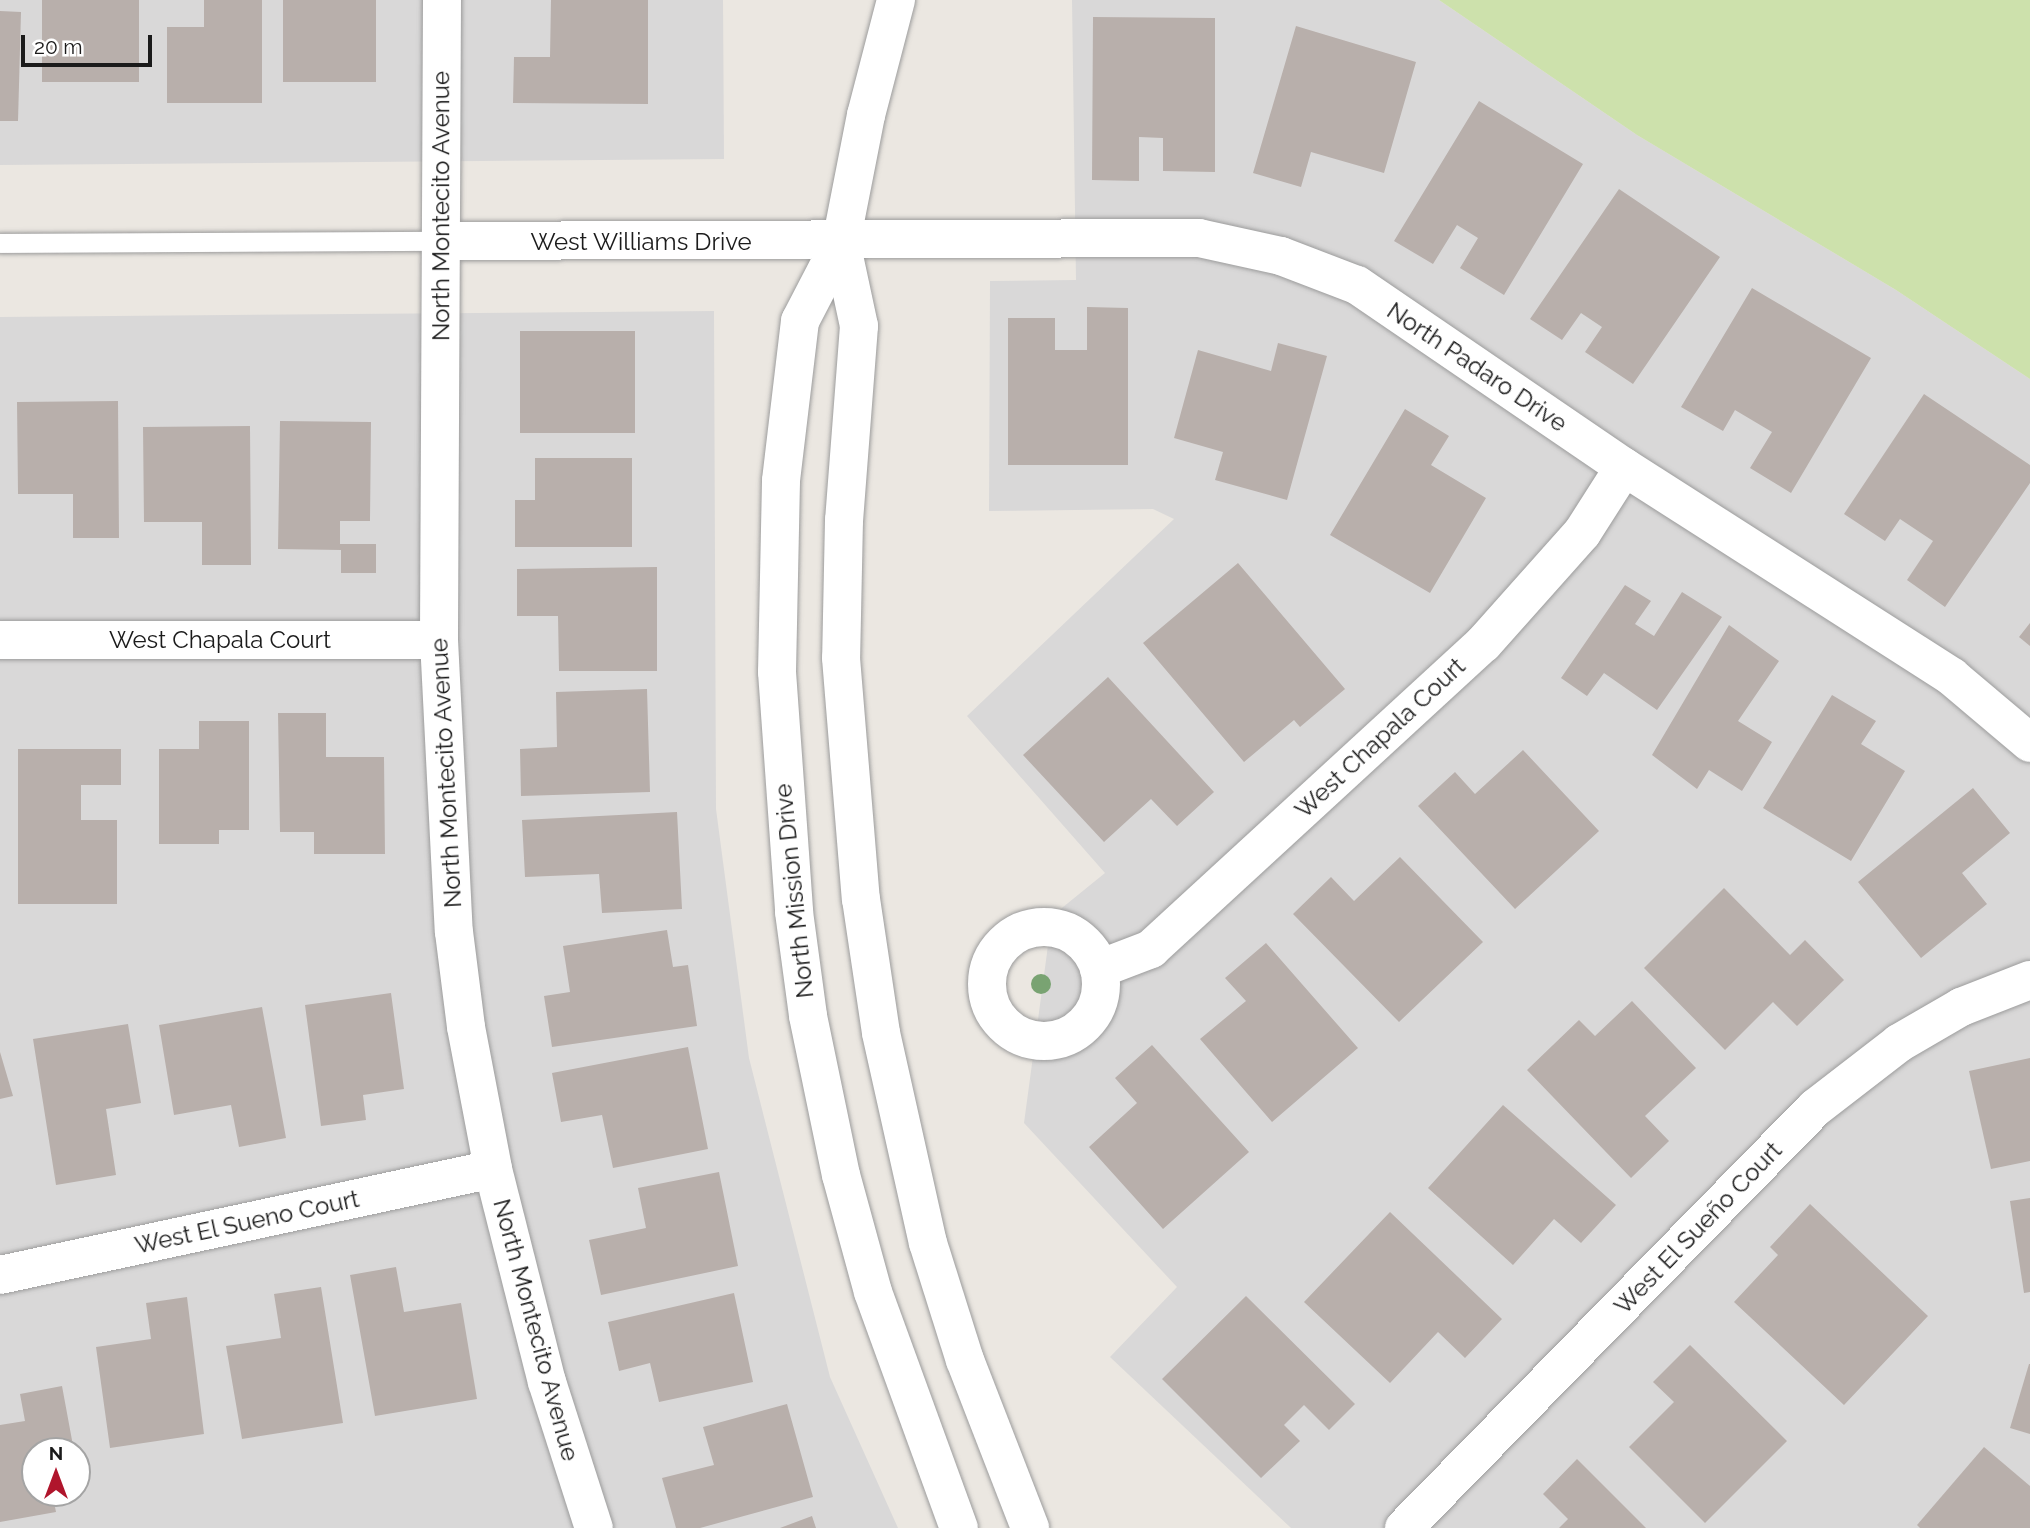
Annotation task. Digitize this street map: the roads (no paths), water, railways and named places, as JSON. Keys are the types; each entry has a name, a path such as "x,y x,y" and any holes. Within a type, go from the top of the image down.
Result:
{"street":[{"name":"North Montecito Avenue","path":"442,0 439,640 454,932 466,1027 493,1169 547,1382 594,1528"},
{"name":"North Mission Drive","path":"896,0 872,89 841,242 800,321 789,389 778,590 782,794 808,1016 841,1175 873,1292 959,1528"},
{"name":"North Padaro Drive","path":"841,242 1199,238 1281,256 1357,285 1624,467 1952,677 2030,743"},
{"name":"West Williams Drive","path":"440,241 841,242"},
{"name":"North Mission Drive","path":"841,242 859,326 844,520 841,658 861,899 881,1033 928,1243 965,1360 1030,1528"},
{"name":"West Chapala Court","path":"1099,969 1151,949 1483,644 1583,533 1624,467"},
{"name":"West Chapala Court","path":"0,640 439,640"},
{"name":"West El Sueño Court","path":"1404,1528 1815,1108 1899,1043 1961,1007 2030,980"},
{"name":"West El Sueno Court","path":"0,1275 493,1169"}],"lane":[{"path":"0,243 440,241"}]}
